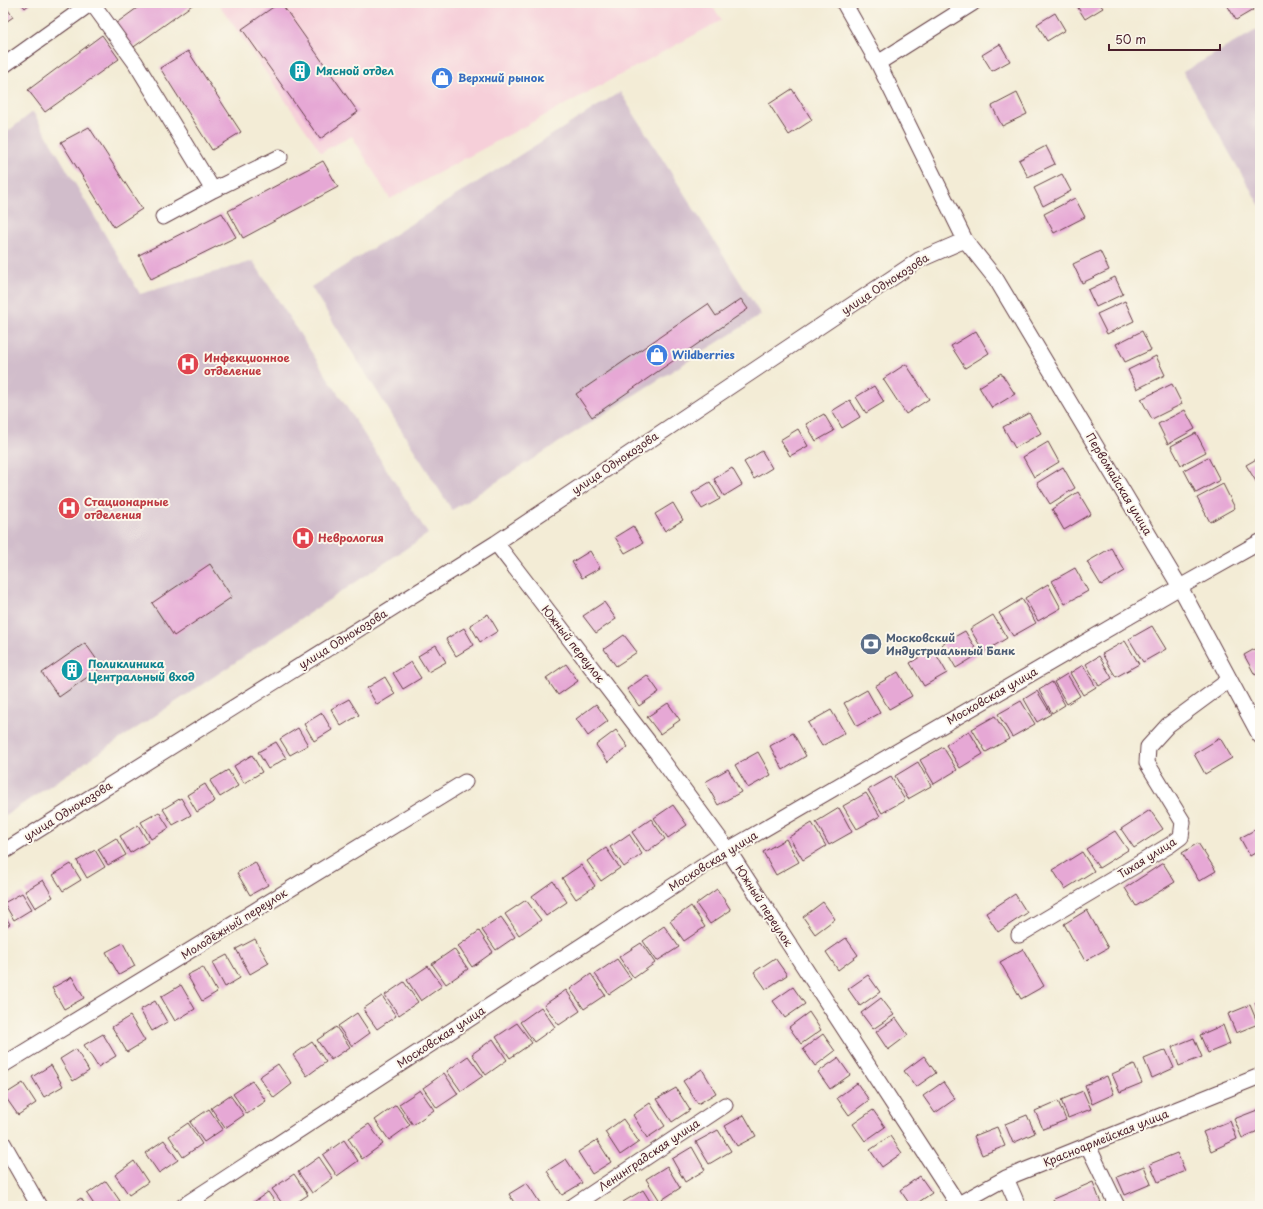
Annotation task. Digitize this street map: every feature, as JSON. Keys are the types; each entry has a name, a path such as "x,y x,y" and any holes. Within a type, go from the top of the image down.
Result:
{"street":[{"path":"3,66 92,3 135,62 213,190"},
{"path":"844,3 878,63 965,240"},
{"path":"878,63 973,3"},
{"path":"163,216 280,156"},
{"name":"улица Однокозова","path":"3,852 496,543 919,260 965,240"},
{"name":"Первомайская улица","path":"965,240 996,279 1180,587 1229,680 1254,712 1260,736"},
{"name":"Московская улица","path":"183,1206 728,850 1260,542"},
{"name":"Южный переулок","path":"496,543 657,753 728,850 957,1205"},
{"name":"Тихая улица","path":"1019,935 1170,845 1181,836 1183,822 1147,763 1148,747 1168,725 1229,680"},
{"name":"Молодёжный переулок","path":"3,1065 465,782"},
{"name":"Красноармейская улица","path":"957,1205 1006,1178 1260,1076"},
{"name":"Ленинградская улица","path":"574,1206 725,1105"},
{"path":"3,1143 39,1206"},
{"path":"1088,1146 1117,1206"},
{"path":"1006,1178 1018,1206"}],"shaded area":[{"name":"Верхний рынок","path":"218,3 710,3 722,20 390,199 352,136 321,152"},
{"path":"1260,28 1260,206 1183,72"},
{"path":"620,92 761,315 452,510 311,287"},
{"path":"33,112 140,294 253,261 428,534 3,817 3,135"}],"building":[{"path":"3,3 13,17 3,24"},
{"path":"21,3 31,3 25,8"},
{"path":"144,3 195,3 131,49 115,24"},
{"name":"Мясной отдел","path":"281,3 358,112 320,139 242,29"},
{"path":"1075,3 1099,3 1103,8 1085,19"},
{"path":"1226,3 1249,3 1253,10 1236,20"},
{"path":"1055,13 1065,30 1047,41 1037,24"},
{"path":"102,35 119,59 45,112 28,90"},
{"path":"1000,44 1010,61 992,71 982,55"},
{"path":"188,51 241,132 212,150 160,68"},
{"path":"792,89 812,120 789,135 769,104"},
{"path":"1017,93 1027,114 1002,126 992,106"},
{"path":"89,127 142,209 114,227 61,142"},
{"path":"1046,146 1055,164 1028,177 1019,160"},
{"path":"323,161 338,187 243,238 228,211"},
{"path":"1062,174 1071,191 1043,206 1034,188"},
{"path":"1075,198 1085,217 1054,233 1044,214"},
{"path":"222,213 236,237 151,279 139,255"},
{"path":"1100,251 1109,270 1082,283 1073,264"},
{"path":"1115,277 1123,294 1096,307 1088,290"},
{"name":"Wildberries","path":"741,299 748,309 592,417 576,394 708,304 716,316"},
{"path":"1125,301 1134,321 1107,334 1097,314"},
{"path":"976,331 989,353 965,368 951,346"},
{"path":"1142,331 1151,350 1125,362 1116,344"},
{"path":"1156,356 1165,375 1137,389 1128,370"},
{"path":"906,364 929,399 906,414 883,379"},
{"path":"1001,373 1015,394 992,408 979,387"},
{"path":"1172,384 1182,404 1152,419 1141,399"},
{"path":"874,386 884,402 866,413 856,397"},
{"path":"850,400 860,417 842,428 832,411"},
{"path":"1185,410 1195,429 1168,444 1158,424"},
{"path":"1029,413 1041,433 1015,448 1003,427"},
{"path":"824,414 834,431 816,441 806,424"},
{"path":"798,429 808,446 790,456 780,440"},
{"path":"1196,433 1206,452 1181,465 1171,446"},
{"path":"1048,442 1059,462 1034,477 1023,457"},
{"path":"762,451 772,468 754,479 744,462"},
{"path":"1208,457 1220,480 1196,493 1184,470"},
{"path":"1260,457 1260,488 1246,465"},
{"path":"1063,467 1075,488 1050,504 1037,483"},
{"path":"732,468 742,485 724,496 714,479"},
{"path":"710,482 720,499 702,509 692,493"},
{"path":"1223,484 1235,508 1210,522 1197,498"},
{"path":"1078,492 1091,514 1064,530 1052,509"},
{"path":"673,503 683,520 665,531 655,514"},
{"path":"633,526 643,543 625,553 615,537"},
{"path":"1111,548 1125,571 1101,585 1087,562"},
{"path":"590,551 600,568 582,578 572,562"},
{"path":"210,564 232,597 174,636 152,603"},
{"path":"1075,568 1088,591 1065,604 1052,581"},
{"path":"1048,584 1061,608 1038,621 1025,598"},
{"path":"1022,599 1036,623 1013,636 999,613"},
{"path":"604,602 616,619 596,633 583,616"},
{"path":"488,614 498,631 480,642 470,625"},
{"path":"993,615 1007,638 984,652 970,629"},
{"path":"1152,626 1166,649 1143,662 1129,639"},
{"path":"464,628 474,645 456,656 446,639"},
{"path":"965,631 979,654 956,668 942,644"},
{"path":"624,635 637,652 616,666 604,649"},
{"path":"1125,641 1139,664 1116,677 1102,654"},
{"name":"Поликлиника Центральный вход","path":"85,643 102,667 59,697 42,673"},
{"path":"436,645 446,662 428,672 418,656"},
{"path":"1260,646 1260,672 1255,675 1244,655"},
{"path":"933,649 947,673 924,686 910,663"},
{"path":"1099,656 1112,678 1099,686 1086,664"},
{"path":"411,662 421,678 403,689 393,673"},
{"path":"566,664 578,681 558,695 546,678"},
{"path":"1083,665 1096,687 1083,695 1070,673"},
{"path":"898,672 912,696 889,709 875,686"},
{"path":"1067,674 1080,696 1067,704 1054,682"},
{"path":"647,675 659,692 639,706 627,689"},
{"path":"385,677 395,694 377,705 367,688"},
{"path":"1052,682 1065,705 1052,713 1039,690"},
{"path":"867,690 880,713 857,726 844,703"},
{"path":"1037,691 1051,714 1037,722 1024,699"},
{"path":"349,699 359,715 341,726 331,709"},
{"path":"1021,701 1035,724 1012,737 998,714"},
{"path":"668,703 680,720 660,734 647,717"},
{"path":"596,704 608,721 588,736 576,719"},
{"path":"831,710 845,733 822,746 808,723"},
{"path":"322,713 332,730 314,741 304,724"},
{"path":"995,716 1009,739 986,752 972,729"},
{"path":"298,728 308,745 290,755 280,739"},
{"path":"616,730 628,747 608,762 596,745"},
{"path":"969,731 983,754 960,768 946,745"},
{"path":"793,733 806,756 783,770 770,746"},
{"path":"1220,738 1232,758 1205,774 1194,754"},
{"path":"276,742 286,758 268,769 258,752"},
{"path":"943,747 957,770 934,784 920,760"},
{"path":"758,752 771,775 748,788 735,765"},
{"path":"252,755 262,772 244,783 234,766"},
{"path":"918,762 931,786 908,799 895,776"},
{"path":"728,769 741,792 718,805 705,782"},
{"path":"228,770 238,786 220,797 210,781"},
{"path":"891,777 905,800 882,813 868,790"},
{"path":"205,784 215,801 197,812 187,795"},
{"path":"866,793 880,816 857,829 843,806"},
{"path":"181,798 191,815 173,825 163,809"},
{"path":"673,805 687,825 668,838 654,818"},
{"path":"839,808 852,832 829,845 816,822"},
{"path":"1150,810 1163,829 1134,848 1121,829"},
{"path":"159,812 169,828 151,839 141,822"},
{"path":"651,819 665,839 646,852 632,832"},
{"path":"812,823 826,846 803,860 789,837"},
{"path":"138,825 148,842 130,853 120,836"},
{"path":"1260,827 1260,850 1250,856 1240,838"},
{"path":"1115,831 1128,850 1099,868 1086,849"},
{"path":"629,834 642,854 624,867 610,847"},
{"path":"116,838 126,855 108,865 98,849"},
{"path":"786,839 799,862 776,875 763,852"},
{"path":"1198,843 1216,871 1199,881 1182,853"},
{"path":"606,848 620,868 601,881 587,861"},
{"path":"95,850 105,867 87,878 77,861"},
{"path":"1082,852 1094,871 1065,889 1053,870"},
{"path":"255,862 268,885 250,895 237,873"},
{"path":"1163,863 1175,882 1136,906 1125,888"},
{"path":"71,864 81,880 63,891 53,875"},
{"path":"581,865 595,886 576,899 562,878"},
{"path":"43,880 53,897 35,908 25,891"},
{"path":"553,881 567,902 546,916 532,896"},
{"path":"717,889 731,910 710,924 696,904"},
{"path":"22,893 32,909 14,920 4,903"},
{"path":"1015,894 1027,913 998,932 986,913"},
{"path":"526,900 541,920 519,935 505,914"},
{"path":"823,902 835,919 815,934 803,917"},
{"path":"691,906 705,927 684,941 670,921"},
{"path":"1087,910 1108,948 1085,961 1064,924"},
{"path":"3,913 10,924 3,928"},
{"path":"501,917 515,937 496,950 482,930"},
{"path":"664,926 679,947 657,961 643,941"},
{"path":"479,931 493,952 472,967 458,946"},
{"path":"846,938 858,955 838,970 826,952"},
{"path":"255,939 269,963 250,974 236,949"},
{"path":"123,943 135,966 119,975 106,952"},
{"path":"641,943 655,963 634,978 619,957"},
{"path":"454,949 468,969 446,984 432,964"},
{"path":"1023,949 1044,986 1021,999 1000,962"},
{"path":"227,955 240,978 225,987 212,963"},
{"path":"775,958 787,975 766,989 754,972"},
{"path":"617,959 631,979 609,994 595,974"},
{"path":"428,966 442,986 421,1001 407,980"},
{"path":"203,967 217,992 202,1001 187,975"},
{"path":"591,974 605,995 584,1009 570,989"},
{"path":"868,975 880,992 860,1006 848,989"},
{"path":"72,977 84,998 64,1009 52,988"},
{"path":"404,982 418,1002 399,1015 385,995"},
{"path":"181,985 195,1009 175,1021 161,997"},
{"path":"793,987 805,1004 785,1018 773,1001"},
{"path":"566,990 580,1011 559,1025 544,1005"},
{"path":"382,996 396,1016 377,1029 363,1009"},
{"path":"881,998 894,1015 873,1029 861,1013"},
{"path":"155,1001 167,1022 152,1031 140,1010"},
{"path":"1260,1001 1260,1014 1255,1003"},
{"path":"1250,1005 1258,1024 1236,1033 1228,1014"},
{"path":"541,1007 555,1027 534,1042 520,1022"},
{"path":"809,1012 821,1030 801,1044 789,1027"},
{"path":"357,1013 370,1033 352,1046 338,1026"},
{"path":"130,1016 145,1041 127,1052 112,1027"},
{"path":"896,1018 908,1035 888,1050 876,1032"},
{"path":"517,1023 532,1043 510,1058 496,1037"},
{"path":"1223,1025 1230,1044 1208,1053 1200,1035"},
{"path":"336,1027 350,1047 331,1060 317,1040"},
{"path":"103,1034 116,1056 98,1067 84,1045"},
{"path":"823,1034 835,1051 815,1066 803,1049"},
{"path":"1194,1038 1202,1057 1179,1066 1172,1047"},
{"path":"493,1039 507,1060 486,1075 472,1054"},
{"path":"312,1042 326,1062 307,1076 293,1055"},
{"path":"76,1049 89,1071 73,1081 60,1059"},
{"path":"1166,1050 1174,1068 1152,1078 1144,1059"},
{"path":"468,1056 483,1076 461,1091 447,1071"},
{"path":"924,1056 936,1073 916,1087 904,1071"},
{"path":"838,1058 850,1075 830,1089 818,1072"},
{"path":"278,1064 292,1084 274,1098 259,1077"},
{"path":"1134,1064 1142,1083 1120,1092 1112,1074"},
{"path":"51,1065 63,1086 44,1097 32,1077"},
{"path":"702,1069 716,1093 698,1104 683,1081"},
{"path":"444,1073 458,1094 437,1108 423,1088"},
{"path":"1107,1076 1114,1094 1092,1104 1085,1085"},
{"path":"252,1081 266,1101 247,1114 233,1094"},
{"path":"943,1082 955,1099 935,1113 923,1096"},
{"path":"23,1083 36,1103 18,1115 4,1095"},
{"path":"857,1083 869,1100 849,1115 837,1098"},
{"path":"676,1088 690,1110 672,1122 657,1099"},
{"path":"420,1090 434,1110 413,1125 399,1104"},
{"path":"1083,1091 1091,1109 1068,1118 1061,1100"},
{"path":"230,1095 244,1115 225,1128 211,1108"},
{"path":"1058,1101 1066,1120 1043,1129 1035,1111"},
{"path":"650,1103 665,1126 647,1138 633,1115"},
{"path":"396,1105 410,1125 389,1140 375,1120"},
{"path":"209,1109 223,1129 204,1142 190,1122"},
{"path":"1260,1109 1260,1130 1242,1138 1234,1119"},
{"path":"873,1110 885,1127 865,1141 853,1124"},
{"path":"744,1115 756,1136 737,1146 725,1126"},
{"path":"1027,1115 1035,1133 1013,1143 1005,1124"},
{"path":"623,1119 639,1142 620,1155 605,1132"},
{"path":"1230,1121 1237,1139 1211,1151 1203,1132"},
{"path":"188,1123 202,1144 183,1157 169,1136"},
{"path":"369,1124 383,1144 362,1159 348,1138"},
{"path":"997,1127 1005,1146 982,1155 974,1136"},
{"path":"718,1130 731,1151 709,1164 696,1142"},
{"path":"890,1136 902,1153 882,1167 870,1150"},
{"path":"164,1140 178,1160 159,1173 145,1153"},
{"path":"344,1140 358,1161 337,1176 323,1155"},
{"path":"597,1140 611,1162 592,1174 578,1152"},
{"path":"692,1147 705,1170 685,1182 672,1159"},
{"path":"1177,1153 1185,1171 1158,1182 1150,1164"},
{"path":"319,1157 333,1178 312,1193 298,1172"},
{"path":"566,1159 582,1183 562,1195 547,1171"},
{"path":"134,1161 148,1182 129,1195 115,1175"},
{"path":"667,1166 680,1188 660,1201 646,1179"},
{"path":"1144,1166 1151,1184 1125,1195 1117,1177"},
{"path":"294,1174 308,1195 291,1206 284,1206 272,1189"},
{"path":"920,1176 932,1193 911,1206 900,1190"},
{"path":"106,1181 120,1201 113,1206 95,1206 87,1194"},
{"path":"1093,1182 1102,1206 1056,1206 1053,1199"},
{"path":"527,1183 542,1206 516,1206 509,1194"},
{"path":"643,1190 653,1206 626,1206 623,1202"},
{"path":"268,1192 278,1206 248,1206"},
{"path":"81,1198 86,1206 68,1206"}],"place":[{"name":"Мясной отдел","path":"300,71"},
{"name":"Верхний рынок","path":"442,78"},
{"name":"Wildberries","path":"657,355"},
{"name":"Инфекционное отделение","path":"188,364"},
{"name":"Стационарные отделения","path":"69,508"},
{"name":"Неврология","path":"303,538"},
{"name":"Московский Индустриальный Банк","path":"871,644"},
{"name":"Поликлиника Центральный вход","path":"72,670"}]}
